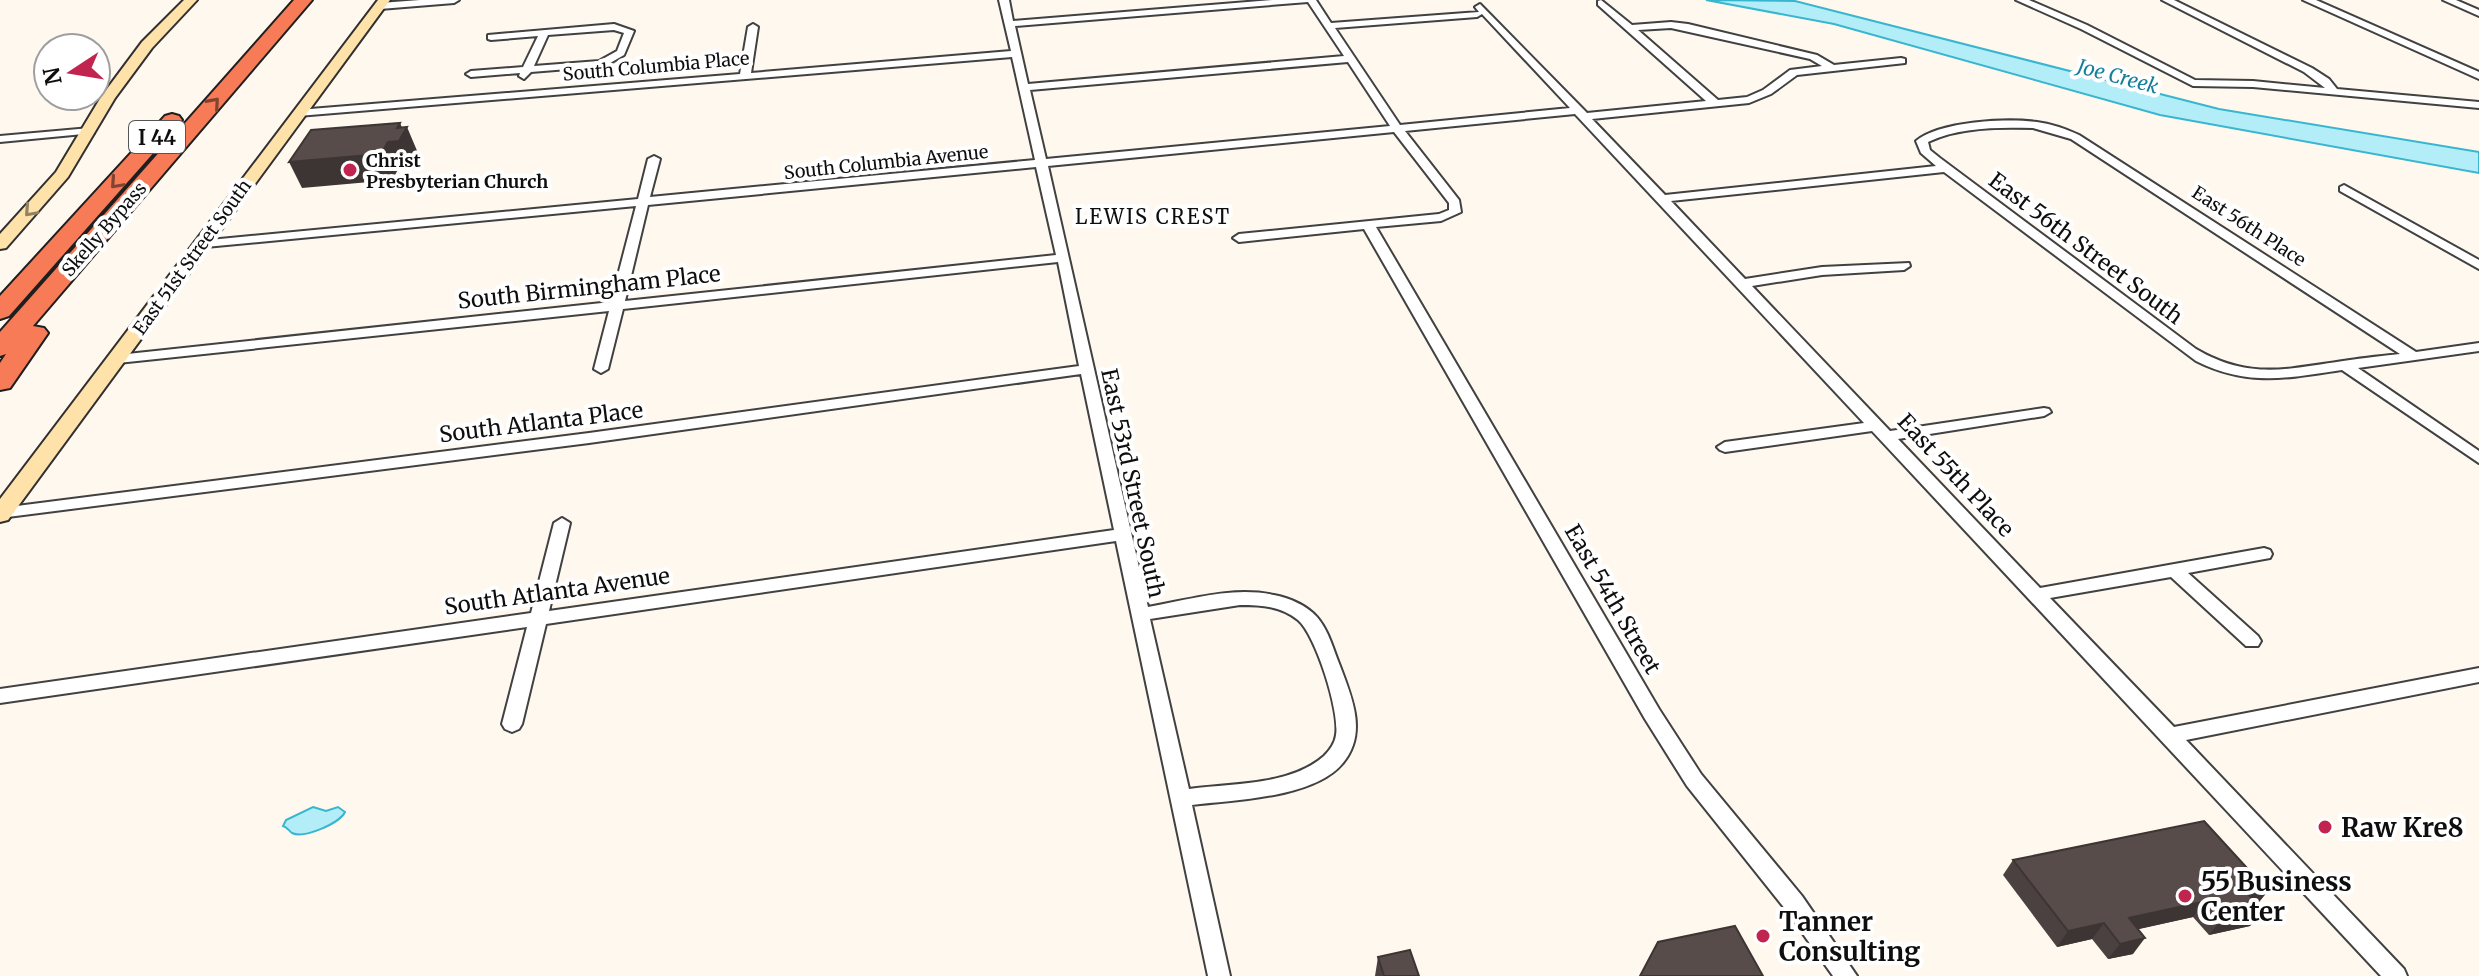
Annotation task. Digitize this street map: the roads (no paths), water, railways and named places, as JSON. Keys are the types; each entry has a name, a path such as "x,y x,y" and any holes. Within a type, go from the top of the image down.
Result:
{"highway":[{"name":"Skelly Bypass","path":"0,311 280,0"},
{"name":"Skelly Bypass","path":"0,348 303,0"},
{"path":"0,382 144,183"}],"main road":[{"path":"0,244 62,174 108,97 139,55 191,0"},
{"name":"East 51st Street South","path":"1,514 382,3"}],"street":[{"path":"382,3 454,0"},
{"name":"East 53rd Street South","path":"1004,0 1219,976"},
{"path":"1009,24 1309,0 1455,203 1455,212 1441,217 1239,238"},
{"path":"2021,0 2084,27 2193,83 2238,82 2479,105"},
{"path":"2167,0 2308,70 2325,81 2333,91"},
{"path":"2308,0 2479,76"},
{"path":"2448,0 2479,13"},
{"path":"1601,3 1716,104"},
{"name":"East 55th Place","path":"1328,26 1478,10 1882,431 2396,976"},
{"path":"471,74 601,64 618,57 629,31 614,27 491,37"},
{"path":"745,76 753,27"},
{"path":"1629,28 1688,27 1813,57 1831,67"},
{"path":"514,95 544,33"},
{"name":"South Columbia Place","path":"298,113 1016,54"},
{"path":"1024,87 1349,59"},
{"name":"South Columbia Avenue","path":"199,245 1401,130 1716,104 1758,96 1794,72 1901,61"},
{"name":"East 56th Street South","path":"2061,131 2018,125 1928,136 1922,145 1947,168 2191,352 2223,368 2245,374 2278,375 2344,365"},
{"path":"0,139 90,131"},
{"name":"East 56th Place","path":"2061,131 2413,356"},
{"path":"601,369 654,159"},
{"path":"1660,199 1947,168"},
{"path":"2344,189 2479,265"},
{"name":"East 54th Street","path":"1368,225 1652,714 1694,780 1794,903 1846,976"},
{"name":"South Birmingham Place","path":"118,359 1063,258"},
{"path":"1741,284 1837,268 1904,266"},
{"path":"2344,365 2479,347"},
{"path":"2344,365 2479,458"},
{"name":"South Atlanta Place","path":"1,514 589,438 1086,369"},
{"path":"1725,447 2044,412"},
{"path":"512,724 562,523"},
{"name":"South Atlanta Avenue","path":"0,696 1121,535"},
{"path":"2035,595 2264,554"},
{"path":"2175,571 2252,641"},
{"path":"1139,615 1237,600 1273,601 1288,606 1300,612 1317,630 1348,712 1346,745 1335,760 1320,771 1295,780 1179,799"},
{"path":"2168,736 2479,675"}],"water":[{"name":"Joe Creek","path":"1706,0 1795,1 2219,109 2479,152 2479,173 2160,115 1834,24"},
{"path":"313,807 326,811 338,807 345,812 329,825 305,834 292,833 283,826 286,820"}],"place":[{"name":"Christ Presbyterian Church","path":"350,170"},
{"name":"Raw Kre8","path":"2325,827"},
{"name":"55 Business Center","path":"2185,896"},
{"name":"Tanner Consulting","path":"1763,936"}],"district":[{"name":"LEWIS CREST","path":"1153,216"}]}
